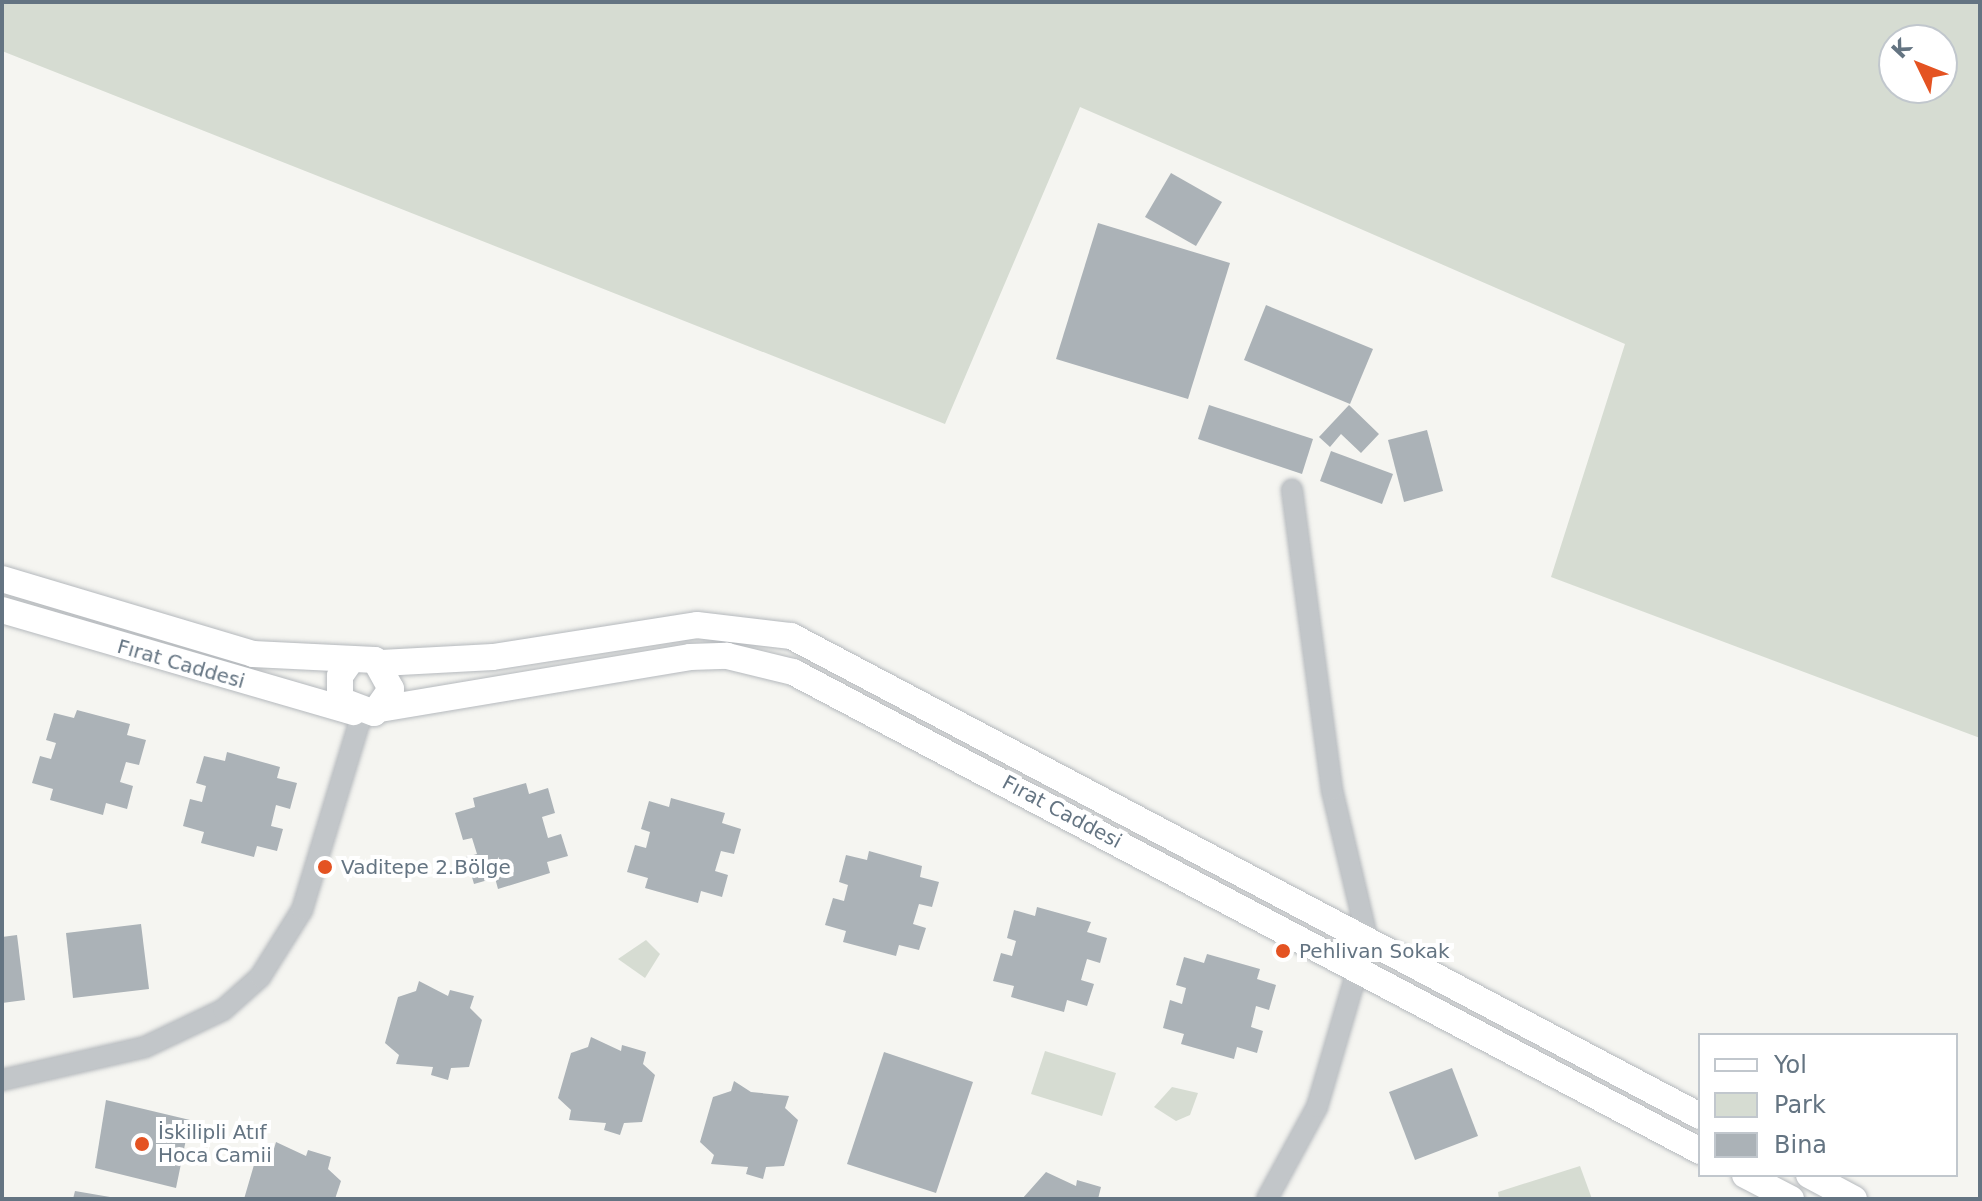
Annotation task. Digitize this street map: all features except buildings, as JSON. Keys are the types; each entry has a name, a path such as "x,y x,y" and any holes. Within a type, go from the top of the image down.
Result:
{"main road":[{"name":"Fırat Caddesi","path":"2,579 253,654 381,663 493,657 697,625 791,636 1367,937 1698,1115"},
{"name":"Fırat Caddesi","path":"2,610 371,712 690,657 761,663 826,686 1698,1150"},
{"path":"351,660 337,692 371,712 391,689 381,663"},
{"path":"1749,1177 1791,1199"},
{"path":"1813,1177 1851,1198"}],"street":[{"path":"1267,1199 1317,1107 1367,937 1332,790 1292,490"},
{"path":"2,1080 145,1047 223,1010 260,977 302,910 371,712"}],"green space":[{"path":"2,2 1980,2 1980,738 1551,577 1625,344 1080,107 945,424 2,51"},
{"path":"646,940 660,954 645,978 618,959"},
{"path":"1045,1051 1116,1073 1102,1116 1031,1094"},
{"path":"1172,1087 1198,1093 1190,1115 1176,1121 1154,1107"},
{"path":"1580,1166 1592,1199 1499,1199 1498,1192"}],"place":[{"name":"Vaditepe 2.Bölge","path":"325,867"},
{"name":"Pehlivan Sokak","path":"1283,951"},
{"name":"İskilipli Atıf Hoca Camii","path":"142,1144"}]}
